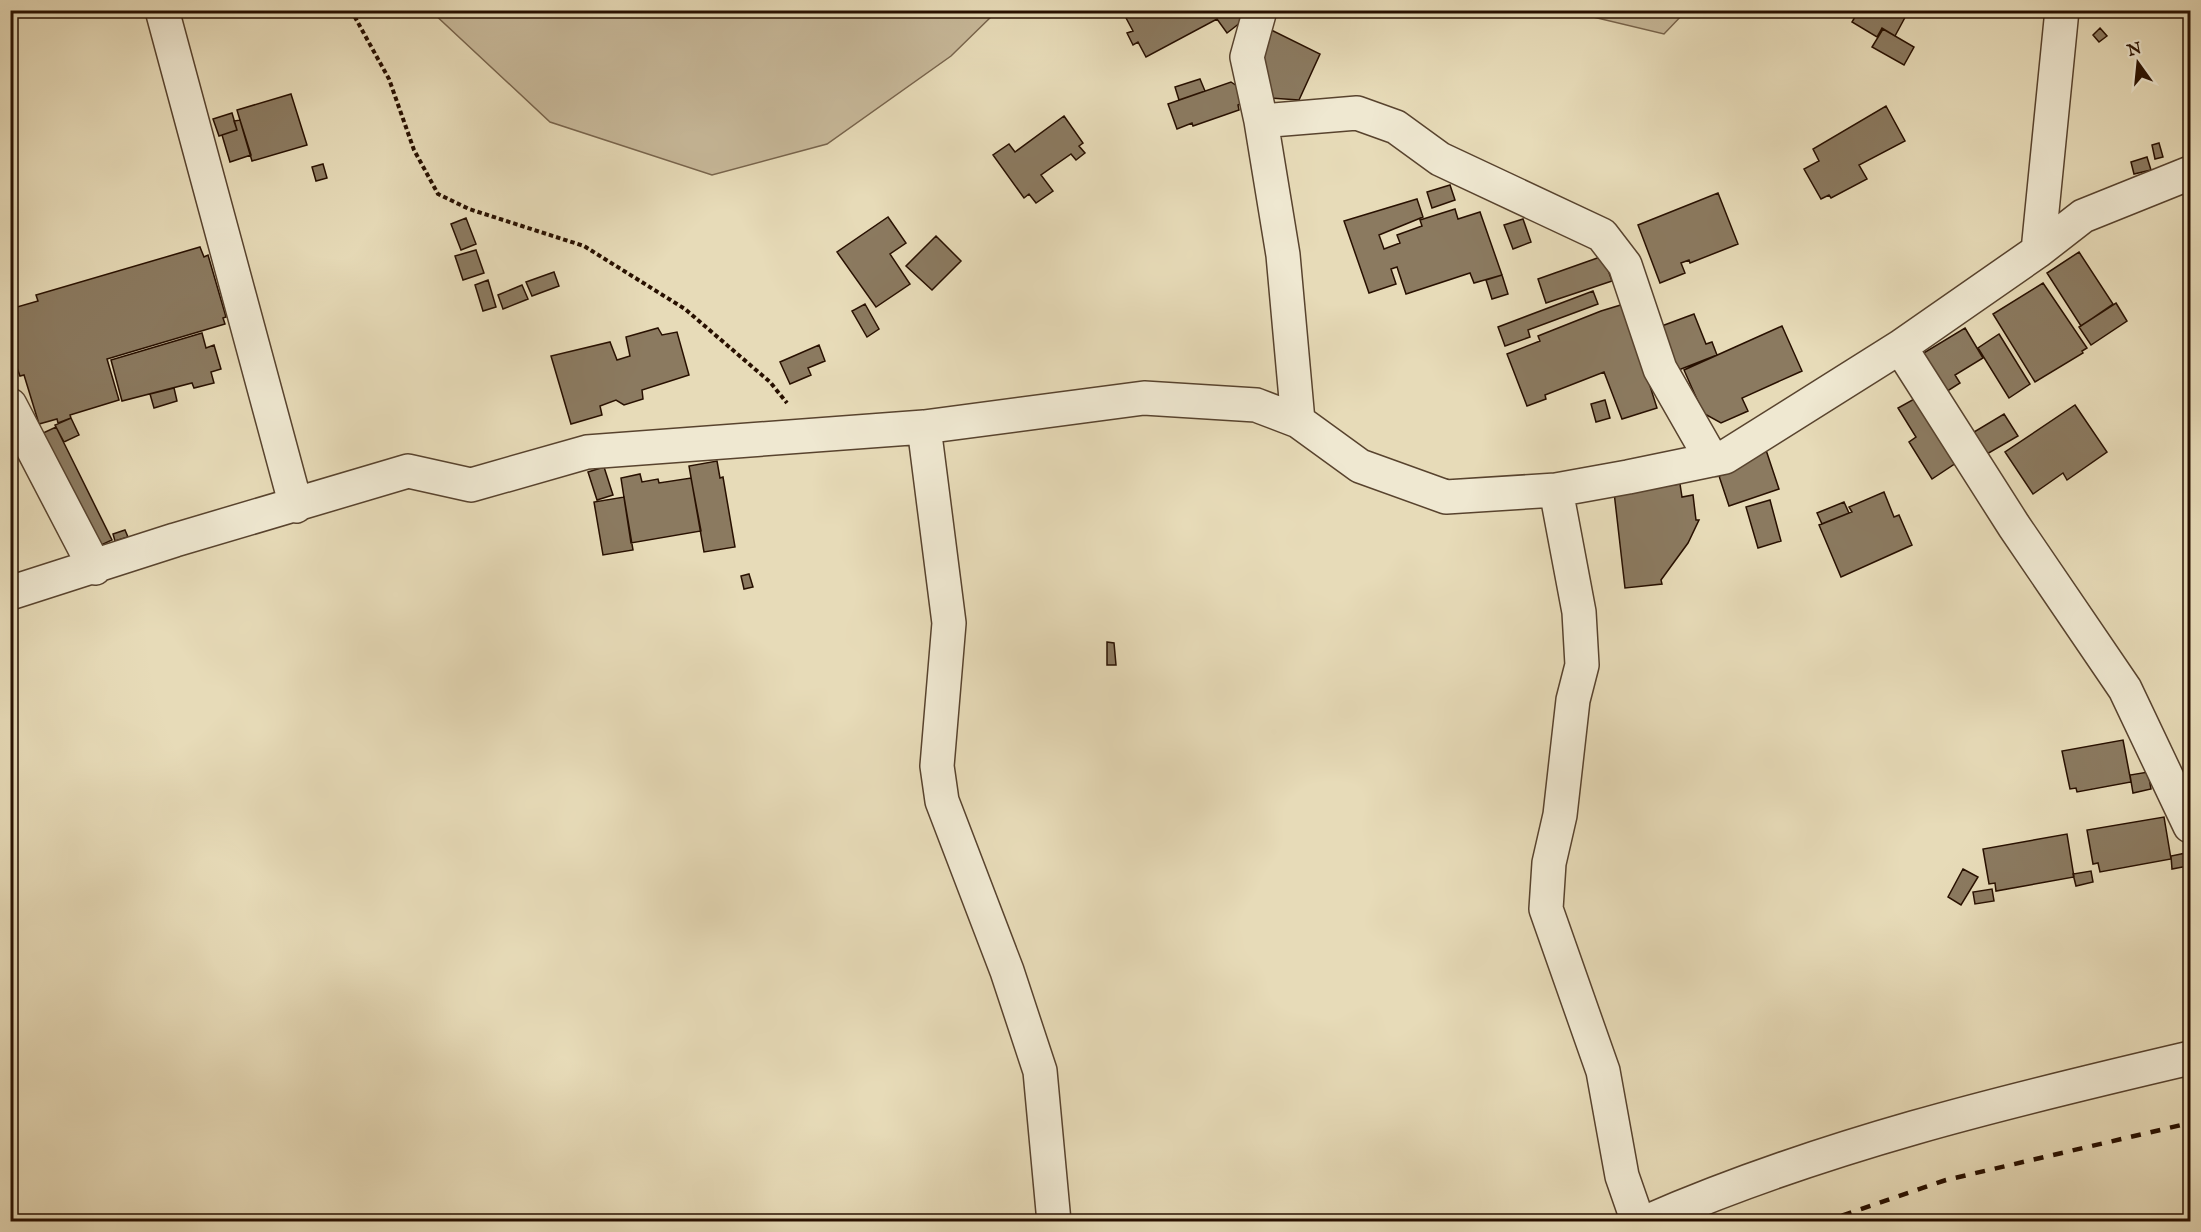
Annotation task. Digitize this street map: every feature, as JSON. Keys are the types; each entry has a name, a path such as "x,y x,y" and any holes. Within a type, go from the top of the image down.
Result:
{"street":[{"path":"162,10 296,506"},
{"path":"1260,10 1247,57 1262,121 1283,255 1298,422"},
{"path":"2038,251 2062,10"},
{"path":"1262,121 1358,113 1396,127 1440,159 1602,235 1624,265 1660,369 1712,460"},
{"path":"10,593 94,568 175,540 408,471 471,485 587,452 924,427 1144,398 1256,405 1298,422 1360,466 1446,497 1556,490 1712,460 1725,457 1900,346 2038,251 2083,216 2190,173"},
{"path":"1900,346 2014,526 2125,689 2190,826"},
{"path":"10,405 94,568"},
{"path":"924,427 949,623 938,766 942,801 1007,970 1040,1071 1054,1221"},
{"path":"1556,490 1579,612 1582,665 1573,700 1560,815 1549,863 1546,909 1602,1071 1622,1176 1638,1221"},
{"path":"1646,1221 1724,1188 1984,1106 2190,1058"}],"path":[{"path":"351,10 389,79 414,150 438,194 469,209 584,246 685,309 770,382 787,404 776,406"}],"shaded area":[{"path":"1686,10 1664,34 1568,11"},
{"path":"431,11 997,11 951,56 827,144 712,175 550,122"}],"building":[{"path":"1134,10 1253,10 1254,12 1227,33 1217,19 1146,57 1138,42 1133,45 1127,33 1133,31 1125,16"},
{"path":"1859,10 1909,10 1895,36 1882,28 1877,37 1852,22"},
{"path":"1263,26 1320,54 1299,100 1258,97"},
{"path":"2100,28 2107,36 2099,42 2093,35"},
{"path":"1883,29 1914,47 1904,65 1872,47"},
{"path":"1200,79 1205,91 1179,100 1175,87"},
{"path":"1231,82 1237,86 1243,103 1238,105 1239,110 1193,126 1192,123 1177,129 1168,104"},
{"path":"291,94 307,145 252,161 237,110"},
{"path":"1886,106 1905,141 1859,165 1867,179 1831,198 1829,195 1821,199 1804,169 1819,161 1813,149"},
{"path":"232,113 237,130 219,136 213,119"},
{"path":"1064,116 1083,143 1079,146 1085,153 1076,160 1071,154 1041,175 1053,191 1036,203 1029,194 1024,198 993,155 1009,144 1015,152"},
{"path":"240,120 251,155 230,162 222,135 237,130 234,121"},
{"path":"2159,143 2163,157 2155,159 2152,145"},
{"path":"2147,157 2151,170 2134,174 2131,162"},
{"path":"323,164 327,178 316,181 312,167"},
{"path":"1450,185 1455,200 1432,208 1427,192"},
{"path":"1718,193 1738,244 1690,263 1689,260 1681,263 1685,273 1660,283 1638,225"},
{"path":"1417,199 1423,217 1379,235 1384,249 1400,243 1397,235 1422,226 1420,220 1455,209 1458,219 1480,212 1502,275 1474,283 1470,273 1406,294 1397,267 1391,269 1396,284 1369,293 1344,221"},
{"path":"888,217 906,243 890,254 910,284 876,307 837,252"},
{"path":"466,218 476,244 461,250 451,224"},
{"path":"1523,219 1531,242 1513,249 1504,225"},
{"path":"936,236 961,261 932,290 906,266"},
{"path":"200,247 204,257 208,255 226,317 223,318 225,324 107,359 119,400 70,415 71,418 58,423 57,419 39,424 24,375 20,376 10,349 10,309 38,301 36,295"},
{"path":"476,250 484,273 463,280 455,256"},
{"path":"2079,252 2113,304 2081,326 2047,273"},
{"path":"1603,256 1612,281 1546,303 1538,279"},
{"path":"554,272 559,286 532,296 526,282"},
{"path":"1502,275 1508,294 1492,299 1486,280"},
{"path":"488,280 496,307 483,311 475,285"},
{"path":"2043,283 2087,348 2082,351 2083,353 2035,382 1993,314"},
{"path":"522,285 528,299 503,309 498,295"},
{"path":"1593,291 1598,304 1528,330 1530,337 1505,346 1498,327"},
{"path":"2116,303 2127,321 2091,345 2079,327"},
{"path":"865,304 879,329 867,337 852,311"},
{"path":"1624,304 1657,408 1622,419 1604,372 1545,395 1546,399 1527,406 1507,354 1540,341 1538,336"},
{"path":"1694,314 1706,344 1712,342 1717,355 1676,371 1659,327"},
{"path":"1782,326 1802,371 1742,398 1748,411 1721,423 1703,413 1684,370"},
{"path":"658,328 662,335 677,332 689,375 642,390 643,399 624,405 616,400 600,406 602,415 571,424 551,356 610,342 617,360 630,356 626,337"},
{"path":"1965,328 1983,358 1955,375 1960,383 1946,392 1922,354"},
{"path":"202,333 206,348 214,345 221,369 211,372 214,383 194,388 192,383 122,401 111,360"},
{"path":"1999,334 2030,384 2009,398 1978,348"},
{"path":"819,345 825,361 808,368 811,375 790,384 780,362"},
{"path":"174,388 177,401 154,408 150,394"},
{"path":"1916,398 1956,463 1932,479 1909,442 1916,437 1898,408"},
{"path":"1605,400 1610,418 1596,422 1591,404"},
{"path":"2075,405 2107,452 2067,480 2063,473 2033,494 2005,452"},
{"path":"2004,414 2018,436 1987,454 1974,432"},
{"path":"71,418 79,435 64,442 55,425"},
{"path":"56,427 112,540 97,547 43,433"},
{"path":"1766,450 1779,489 1729,506 1719,476 1733,471"},
{"path":"717,461 720,478 723,477 735,547 704,552 689,466"},
{"path":"604,467 613,495 597,500 588,472"},
{"path":"640,474 642,482 658,479 659,483 691,478 701,531 631,543 621,478"},
{"path":"1680,484 1682,497 1693,495 1696,520 1699,520 1688,543 1661,580 1662,584 1625,588 1614,492"},
{"path":"1884,492 1894,517 1899,515 1912,545 1841,577 1819,525 1852,512 1849,507"},
{"path":"624,497 633,550 603,555 594,502"},
{"path":"1770,500 1781,541 1758,548 1746,507"},
{"path":"1844,502 1849,513 1822,524 1817,513"},
{"path":"125,530 128,537 115,541 113,534"},
{"path":"749,574 753,587 744,589 741,576"},
{"path":"1107,642 1114,643 1116,665 1107,665"},
{"path":"2123,740 2131,782 2077,792 2076,788 2070,789 2062,751"},
{"path":"2148,772 2151,789 2133,793 2130,775"},
{"path":"2164,817 2171,859 2100,872 2098,863 2093,864 2087,830"},
{"path":"2067,834 2074,877 1996,891 1995,883 1989,884 1983,849"},
{"path":"2186,853 2188,866 2172,869 2171,856"},
{"path":"1963,869 1978,877 1961,905 1948,897"},
{"path":"2091,871 2093,882 2076,886 2073,874"},
{"path":"1992,889 1994,901 1975,904 1973,892"}],"railway":[{"path":"1823,1222 1946,1180 2190,1123"}]}
